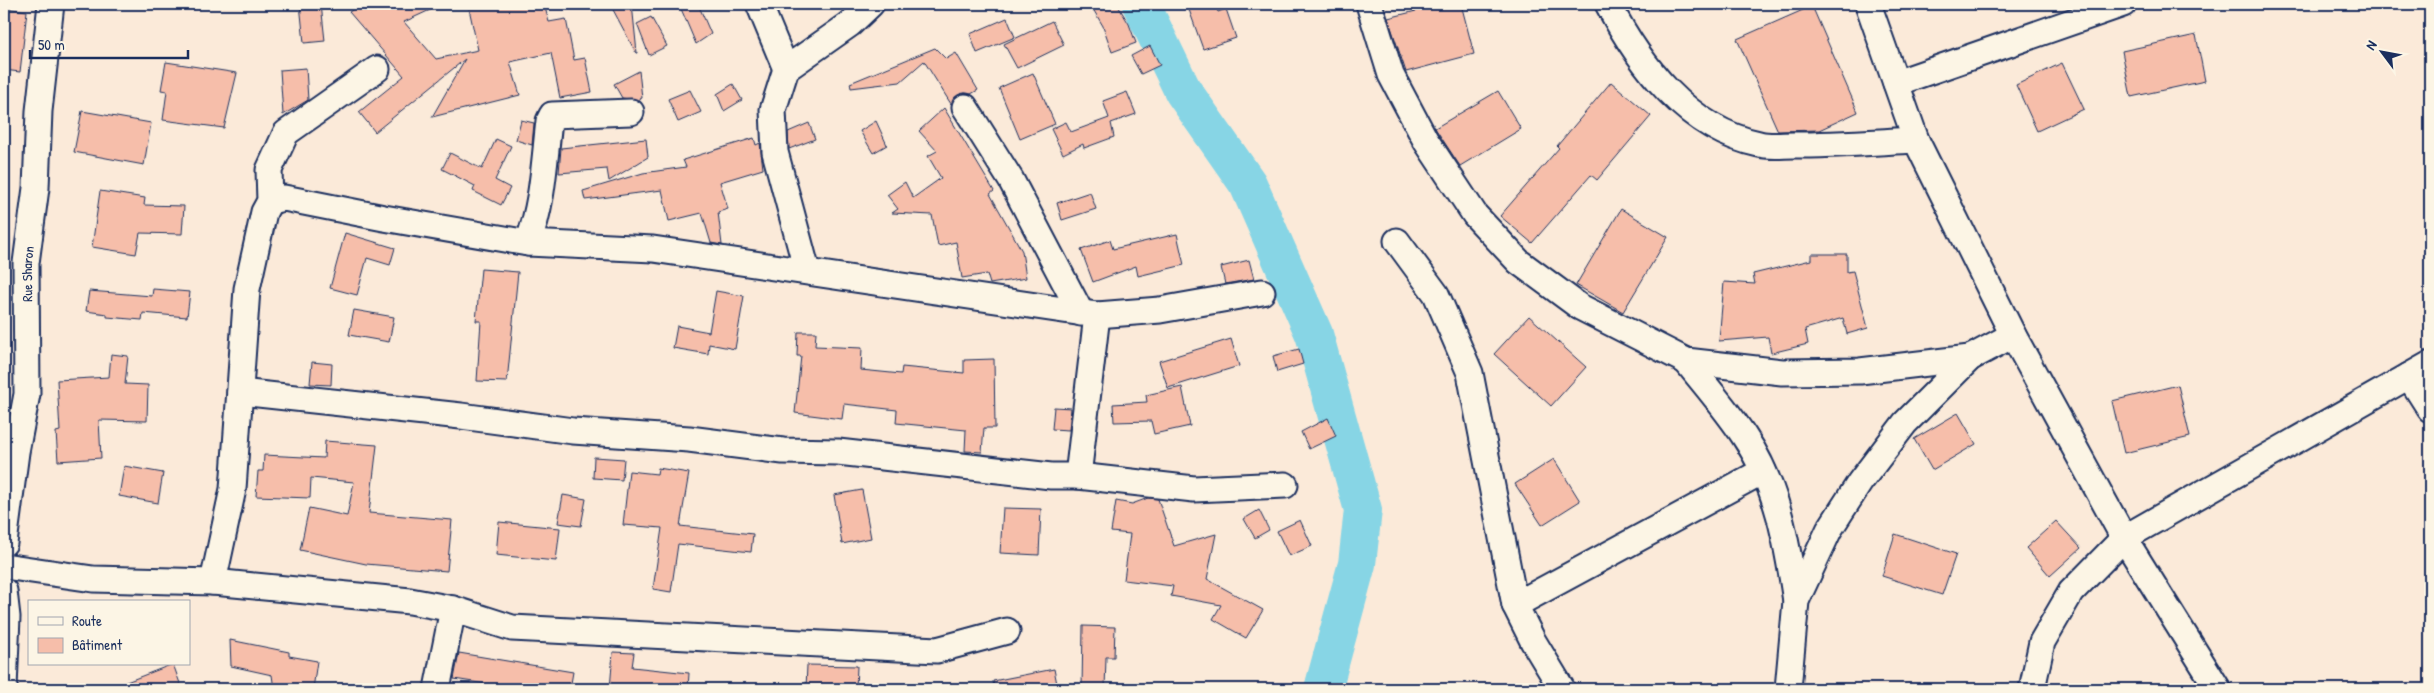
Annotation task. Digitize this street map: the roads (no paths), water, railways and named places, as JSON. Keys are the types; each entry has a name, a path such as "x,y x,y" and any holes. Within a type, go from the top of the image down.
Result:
{"street":[{"name":"Rue Sharon","path":"4,543 16,452 27,394 26,263 36,188 39,111 51,4"},
{"path":"759,4 786,69"},
{"path":"807,271 775,152 773,110 786,69 850,24 871,4"},
{"path":"1369,4 1391,75 1426,141 1474,215 1519,262 1580,307 1686,360 1782,372 1860,371 1970,358"},
{"path":"1608,4 1624,35 1667,92 1711,126 1760,145 1812,145 1916,140"},
{"path":"1868,4 1916,140 2013,335 2124,538 2218,689"},
{"path":"1896,83 2123,4"},
{"path":"213,582 233,489 247,289 264,212 270,201 269,170 286,133 377,69"},
{"path":"965,107 1011,180 1089,314 1078,476"},
{"path":"528,243 538,217 544,182 549,121 552,115 631,112"},
{"path":"270,201 284,198 384,218 528,243 653,249 1089,314 1160,310 1262,292"},
{"path":"1397,241 1436,294 1470,373 1515,604 1533,641 1562,689"},
{"path":"1796,602 1829,530 1860,482 1905,423 1970,358 2013,335"},
{"path":"1686,360 1744,436 1764,470 1777,503 1786,537 1796,602 1788,689"},
{"path":"2032,689 2042,642 2071,592 2124,538 2430,364"},
{"path":"2409,376 2430,409"},
{"path":"240,392 461,416 573,431 689,439 782,451 838,452 1051,476 1078,476 1194,489 1285,485"},
{"path":"1515,604 1764,470"},
{"path":"4,566 93,579 213,582 410,601 453,609 512,628 937,650 1007,631"},
{"path":"4,591 7,617 4,688"},
{"path":"438,689 453,609"}],"waterway":[{"path":"1141,4 1183,91 1248,184 1314,334 1363,510 1357,564 1323,689"}]}
